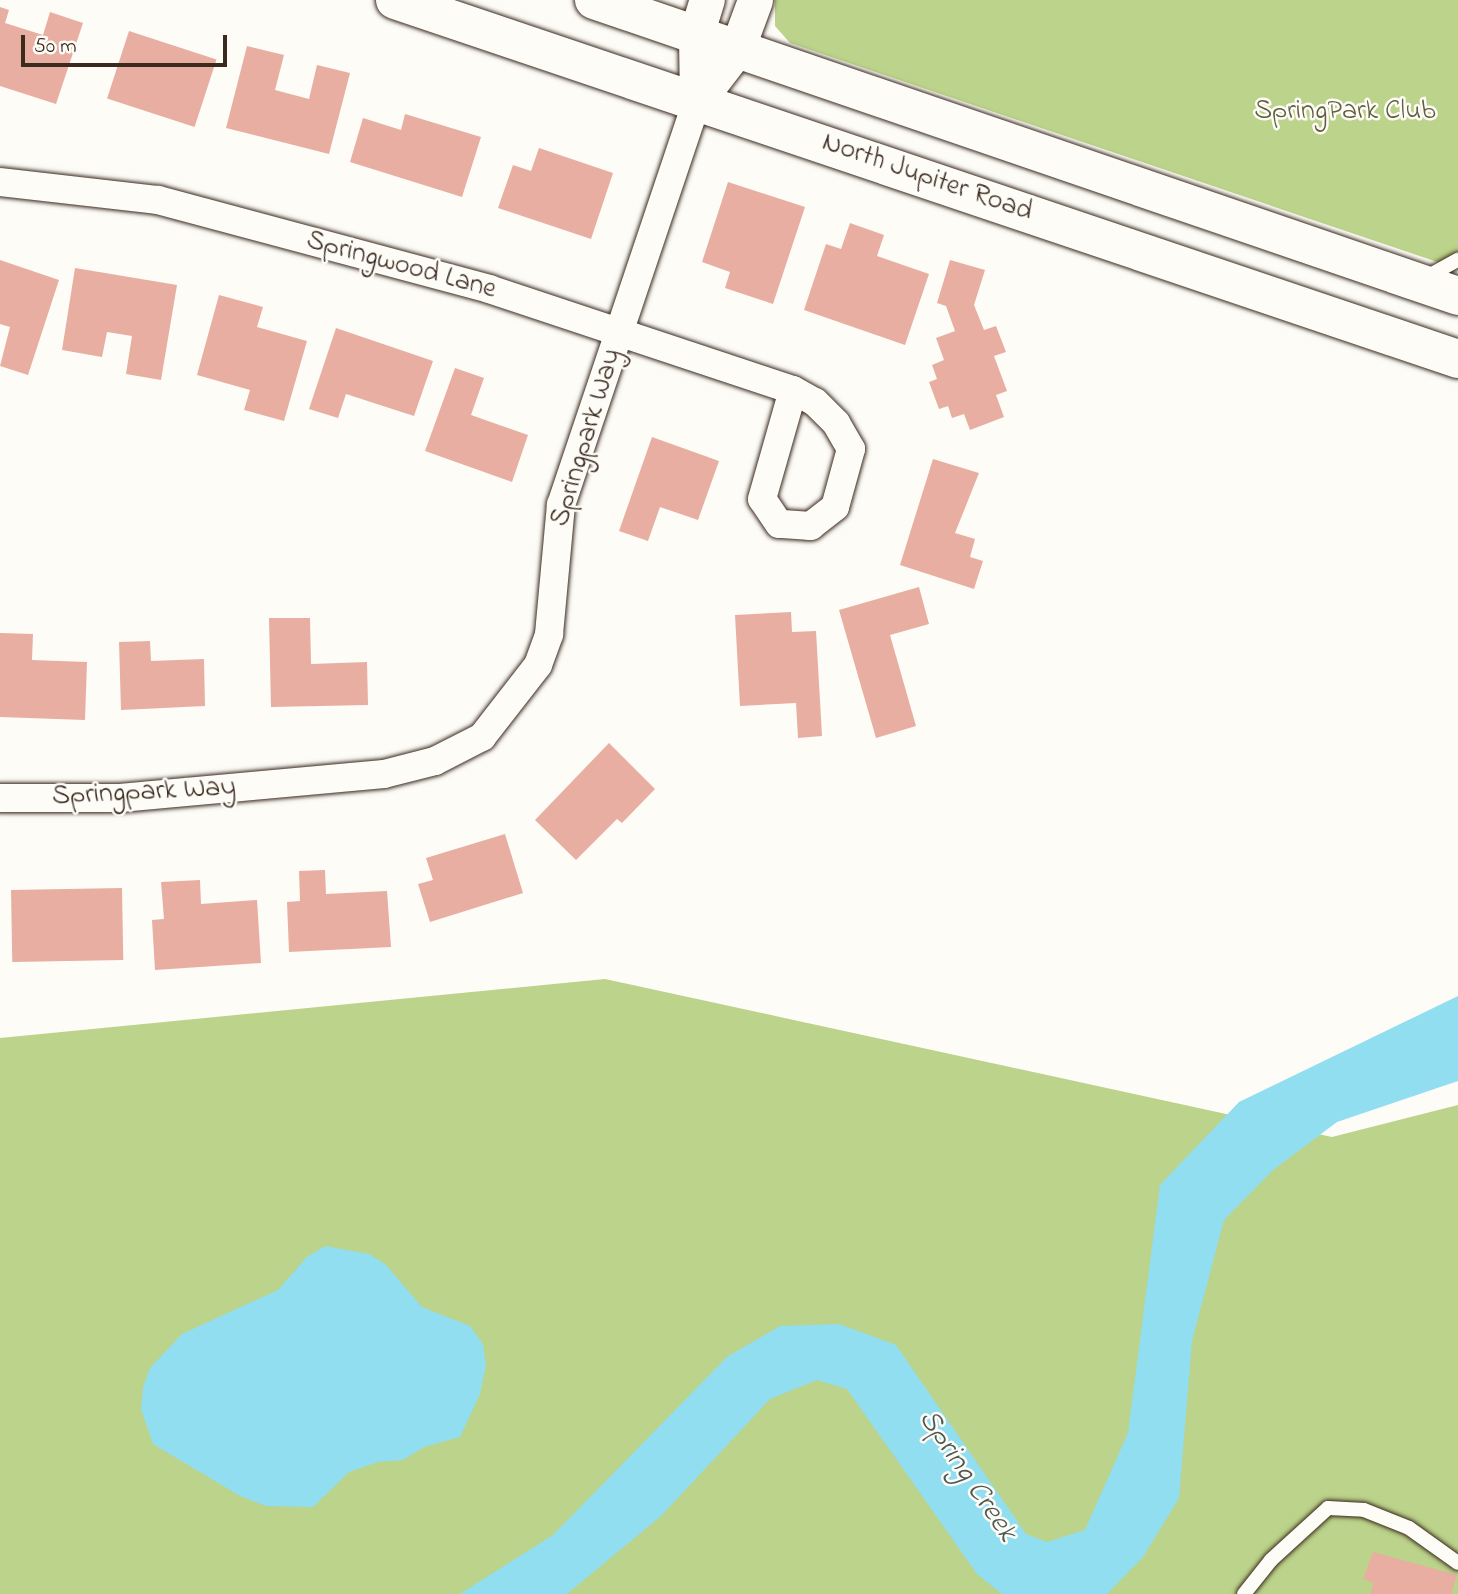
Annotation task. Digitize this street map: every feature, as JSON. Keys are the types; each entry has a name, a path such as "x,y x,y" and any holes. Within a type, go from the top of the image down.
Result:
{"main road":[{"name":"North Jupiter Road","path":"395,0 1458,359"},
{"path":"594,0 701,17 737,49 1458,296"},
{"path":"1399,337 1418,283"}],"street":[{"name":"Springpark Way","path":"697,101 737,49 755,0"},
{"name":"Springpark Way","path":"0,798 120,798 384,774 435,761 482,737 514,702 538,665 549,634 561,505 697,101 701,17"},
{"name":"Springwood Lane","path":"0,182 158,201 476,285 620,330 793,390"}],"lane":[{"path":"1418,283 1458,260"},
{"path":"1244,1594 1271,1560 1328,1508 1364,1510 1409,1528 1458,1563"}],"green space":[{"name":"SpringPark Club","path":"775,0 1458,0 1458,269 790,43 775,26"},
{"path":"605,979 1332,1137 1458,1105 1458,1594 0,1594 0,1038"}],"water":[{"name":"Spring Creek","path":"1458,996 1458,1081 1337,1122 1273,1170 1224,1220 1192,1341 1179,1498 1143,1557 1107,1594 1002,1594 977,1574 847,1389 817,1380 770,1399 661,1516 567,1594 460,1594 553,1535 727,1357 780,1326 839,1324 896,1345 1026,1534 1047,1542 1085,1530 1128,1433 1160,1185 1239,1102"},
{"path":"325,1246 369,1254 385,1264 422,1307 470,1326 483,1344 486,1365 480,1394 460,1437 424,1447 403,1460 378,1462 349,1472 313,1507 266,1506 240,1496 153,1444 141,1409 143,1387 150,1368 182,1334 278,1290 307,1257"}],"building":[{"path":"0,7 9,10 5,23 43,35 50,12 83,23 56,104 0,86"},
{"path":"129,31 216,59 195,127 107,99"},
{"path":"247,46 284,55 275,90 309,99 317,65 350,73 329,154 226,128"},
{"path":"405,114 481,137 462,197 350,162 363,118 401,130"},
{"path":"539,148 613,173 591,239 498,208 513,165 531,171"},
{"path":"728,182 805,207 773,304 725,288 730,272 702,262"},
{"path":"850,223 884,235 877,256 929,274 905,345 804,310 826,244 841,249"},
{"path":"0,260 59,280 28,375 0,366 10,327 0,324"},
{"path":"950,260 985,270 974,305 984,330 996,326 1006,352 994,356 1007,391 996,395 1004,417 970,430 964,414 952,418 948,406 939,409 929,382 937,379 932,365 944,360 936,338 955,331 946,306 937,303"},
{"path":"75,268 177,285 161,380 126,374 132,336 107,332 102,357 62,350"},
{"path":"219,295 263,307 257,327 307,341 284,421 244,410 250,390 197,375"},
{"path":"336,328 433,361 414,416 346,394 338,418 309,409"},
{"path":"455,368 484,378 471,415 528,435 512,482 425,451"},
{"path":"652,437 719,461 698,520 660,507 648,541 619,531"},
{"path":"933,459 979,473 955,533 975,539 970,557 983,561 974,589 900,565"},
{"path":"919,587 929,624 890,635 916,726 876,738 839,610"},
{"path":"791,612 792,632 816,631 822,736 798,738 796,703 740,706 735,615"},
{"path":"269,618 310,618 311,664 367,662 368,705 271,707"},
{"path":"0,633 33,634 32,660 87,662 85,720 0,717"},
{"path":"150,641 151,661 204,659 205,706 121,710 119,642"},
{"path":"609,743 655,789 622,823 617,819 576,860 535,820"},
{"path":"505,834 523,893 430,922 418,884 433,880 426,858"},
{"path":"325,870 326,894 387,891 391,947 289,952 287,902 300,901 299,871"},
{"path":"200,880 201,904 257,900 261,963 155,970 152,920 164,919 161,882"},
{"path":"122,888 123,960 12,962 11,890"},
{"path":"1373,1552 1457,1575 1451,1594 1370,1594 1374,1583 1363,1579"}]}
